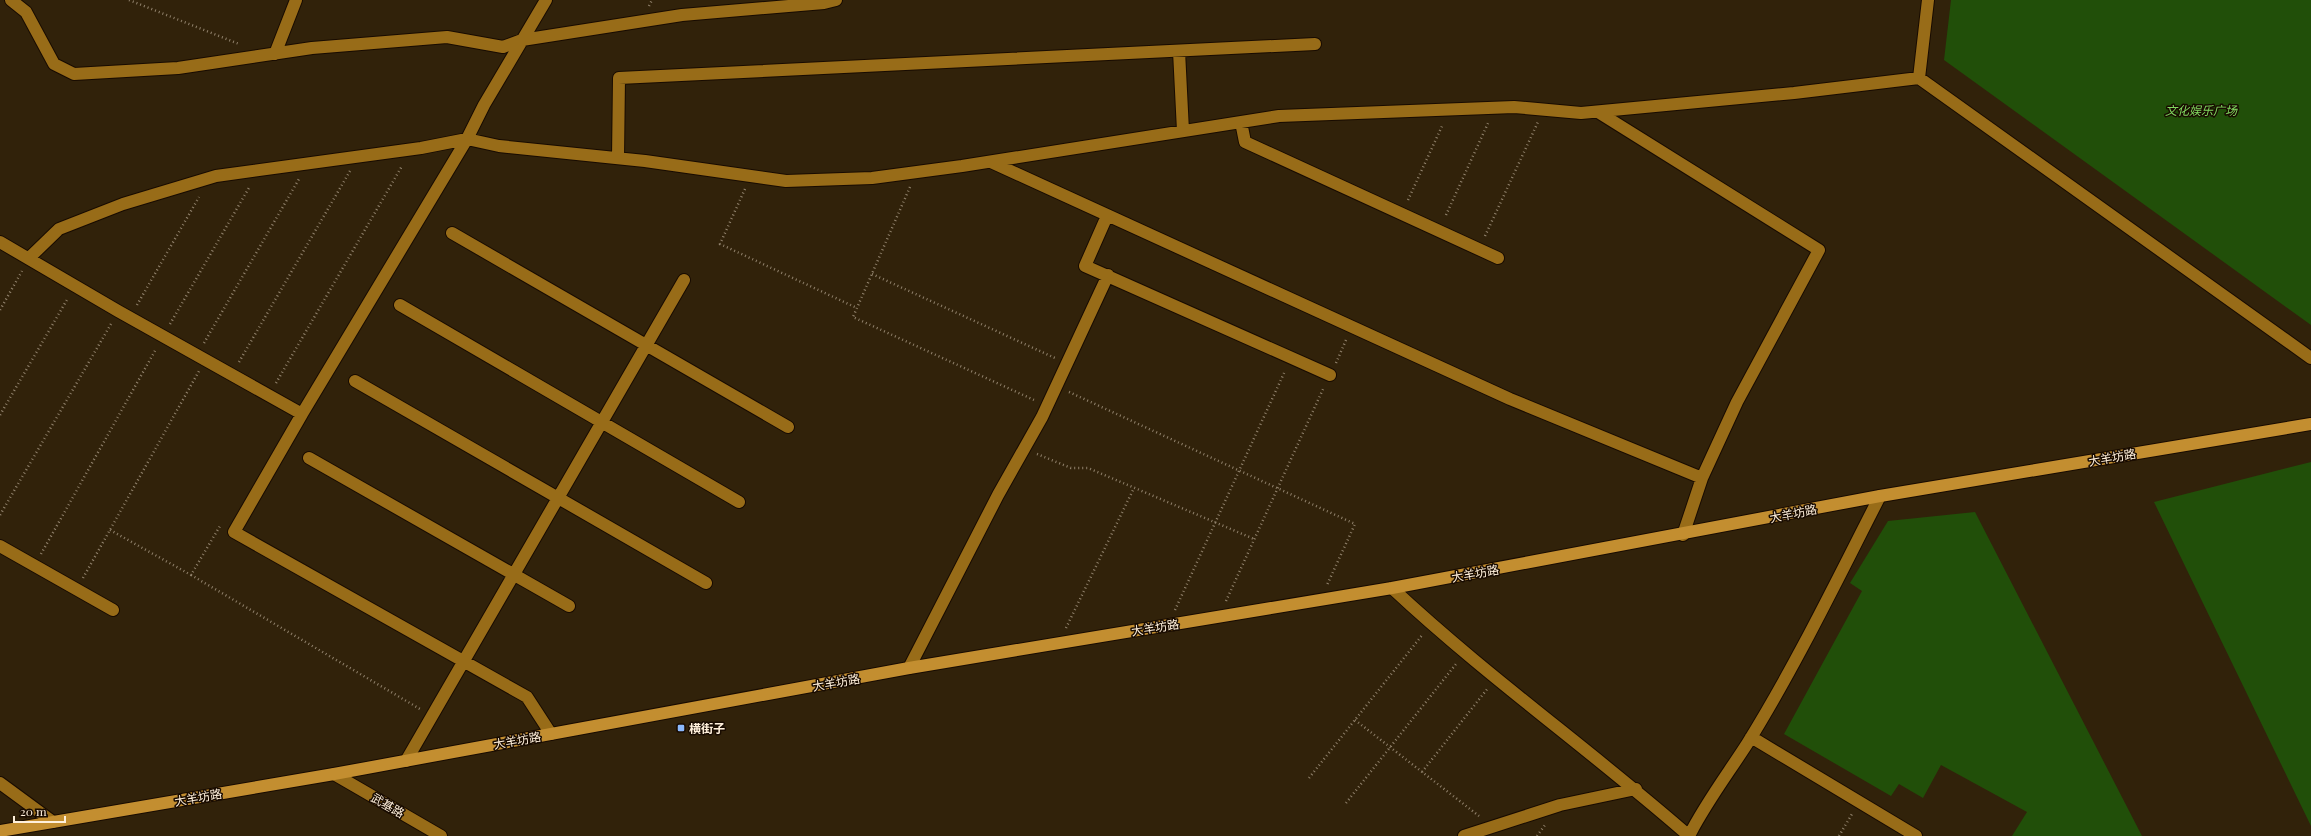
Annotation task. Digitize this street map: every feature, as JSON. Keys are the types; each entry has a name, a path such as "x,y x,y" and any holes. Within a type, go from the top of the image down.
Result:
{"main road":[{"name":"大羊坊路","path":"0,831 334,774 909,668 1392,588 1683,535 1880,496 2311,424"}],"street":[{"path":"11,0 26,12 54,64 74,74 178,68 312,48 447,37 503,47 522,40 682,15 824,4 836,0"},
{"path":"270,54 296,0"},
{"path":"546,0 467,139 302,414 234,532 527,697 551,734"},
{"path":"1919,78 1928,0"},
{"path":"618,158 619,78 1314,44"},
{"path":"1179,51 1183,131"},
{"path":"29,258 59,228 123,204 209,178 411,149 467,139 499,146 618,158 786,181 872,178 991,162 1280,116 1496,108 1581,113 1598,112 1794,93 1919,78 2311,358"},
{"path":"1598,112 1820,250 1738,402 1702,478 1683,535"},
{"path":"1242,122 1245,142 1498,258"},
{"path":"991,162 1510,399 1702,478"},
{"path":"1107,216 1085,266 1330,375"},
{"path":"452,233 788,427"},
{"path":"0,242 130,318 302,414"},
{"path":"909,668 998,495 1047,406 1108,275"},
{"path":"406,761 684,280"},
{"path":"400,305 739,502"},
{"path":"355,381 706,583"},
{"path":"310,458 569,606"},
{"path":"1392,588 1431,624 1636,789 1689,836 1701,813 1751,737 1818,619 1880,496"},
{"path":"0,546 113,610"},
{"path":"1751,737 1916,836"},
{"name":"武基路","path":"334,774 441,836"},
{"path":"0,783 53,822"},
{"path":"1464,836 1560,805 1636,789"}],"path":[{"path":"129,0 270,54"},
{"path":"1446,215 1496,108"},
{"path":"1408,200 1450,110"},
{"path":"1485,236 1544,110"},
{"path":"269,396 411,149"},
{"path":"232,375 360,156"},
{"path":"77,589 308,163"},
{"path":"34,565 163,336 259,170"},
{"path":"917,172 853,317 1047,406"},
{"path":"751,176 720,244 857,308"},
{"path":"130,318 209,178"},
{"path":"0,310 29,258"},
{"path":"872,274 1066,364"},
{"path":"0,415 75,285"},
{"path":"0,516 118,311"},
{"path":"1218,618 1353,327"},
{"path":"1168,625 1291,357"},
{"path":"1056,386 1355,524 1320,600"},
{"path":"1024,448 1071,468 1088,468 1254,539"},
{"path":"1059,643 1134,488"},
{"path":"191,575 220,525 234,532"},
{"path":"110,530 191,575 432,716"},
{"path":"1309,778 1431,624"},
{"path":"1346,803 1466,652"},
{"path":"1422,772 1497,677"},
{"path":"1355,720 1492,826"},
{"path":"1839,836 1858,802"}],"green space":[{"name":"文化娱乐广场","path":"1951,0 2311,0 2311,325 1944,60"},
{"path":"2311,462 2311,826 2154,502"},
{"path":"1975,512 2142,836 2012,836 2027,812 1941,765 1923,798 1899,784 1891,796 1784,734 1862,591 1850,583 1888,521"}],"place":[{"name":"横街子","path":"681,728"}]}
